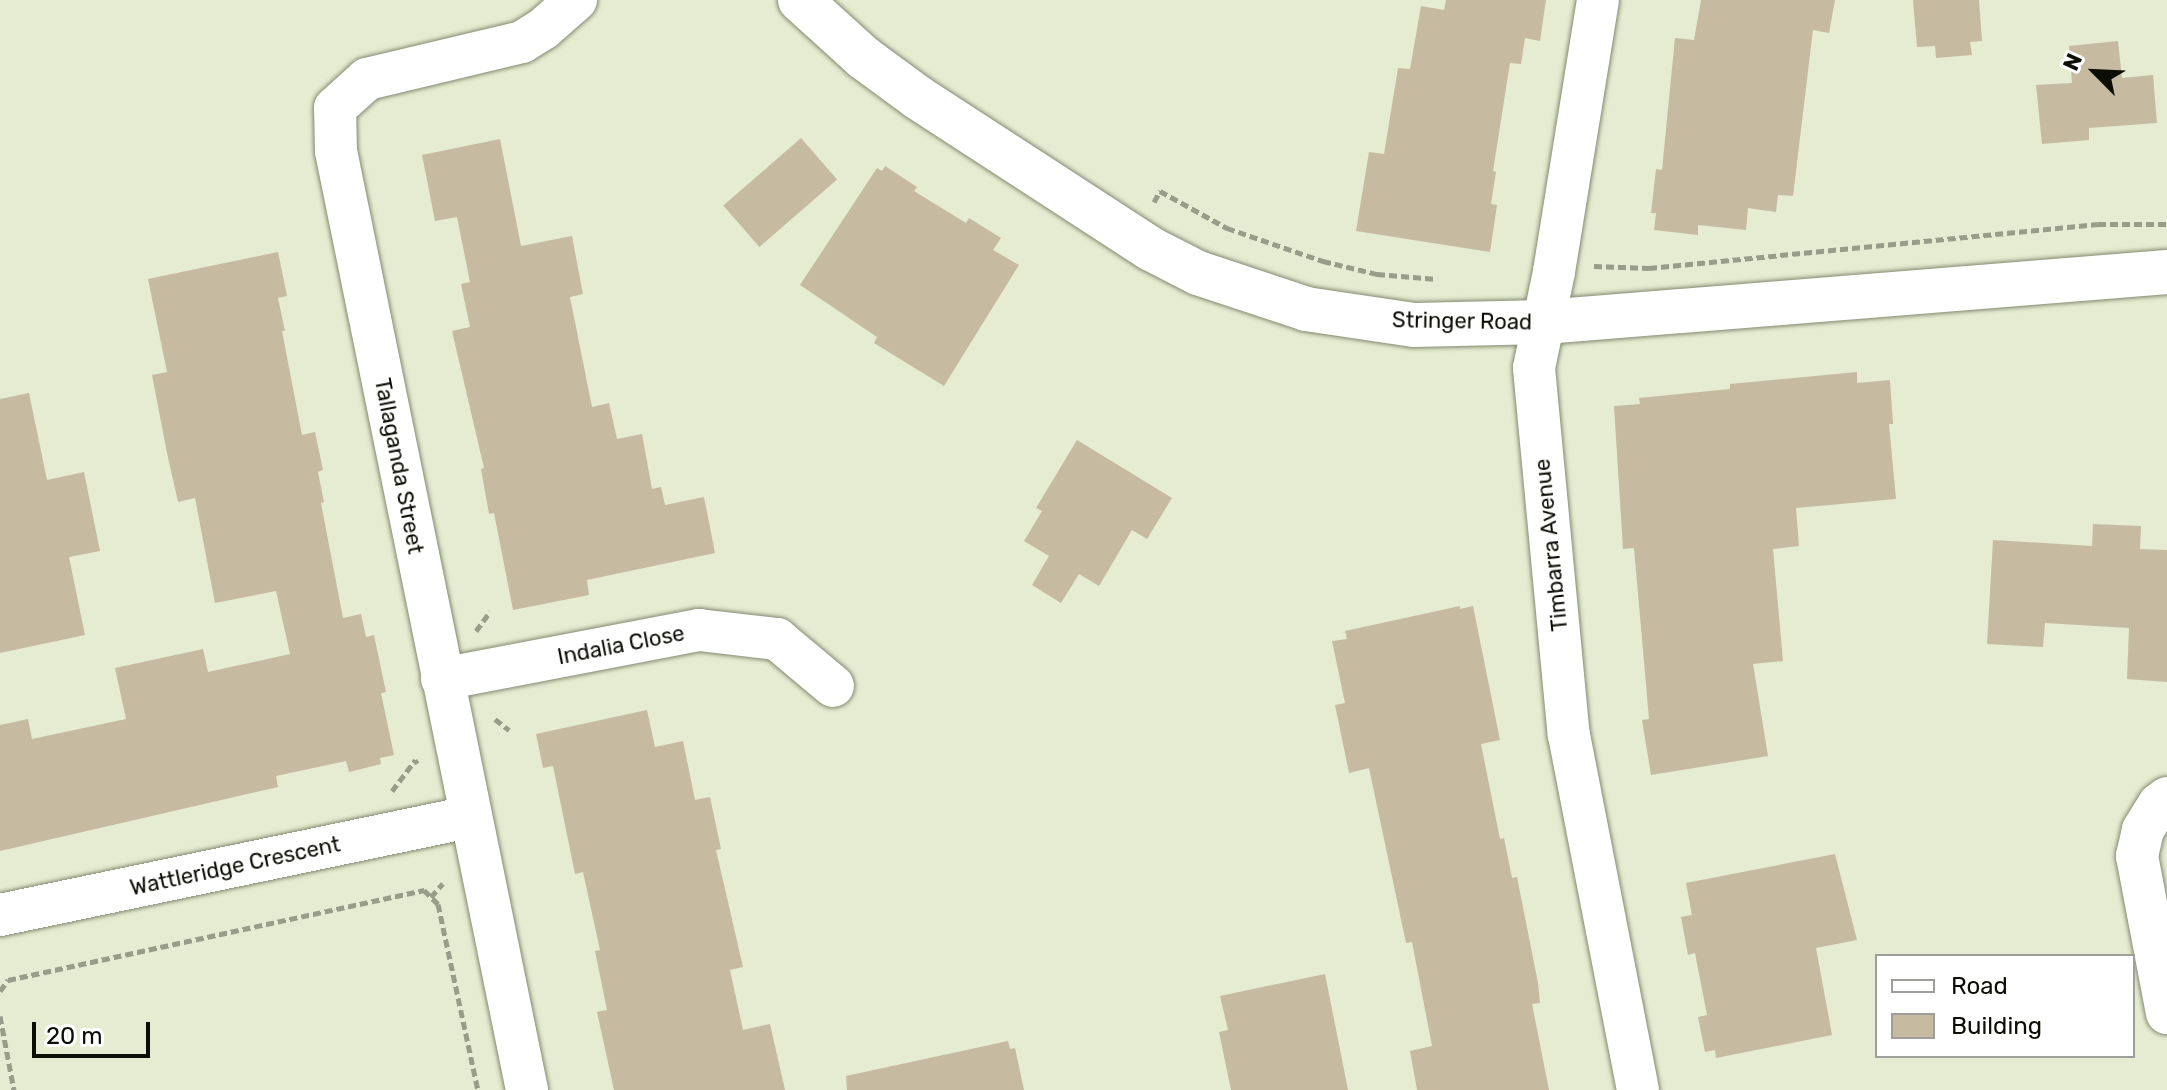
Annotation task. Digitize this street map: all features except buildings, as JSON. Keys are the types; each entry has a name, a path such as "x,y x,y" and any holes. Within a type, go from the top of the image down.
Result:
{"street":[{"name":"Tallaganda Street","path":"527,1090 336,151 335,108 367,79 522,42 543,29 576,0"},
{"name":"Stringer Road","path":"800,0 864,58 917,97 1132,237 1198,273 1306,309 1414,325 1544,322 2167,272"},
{"name":"Timbarra Avenue","path":"1598,0 1554,272 1534,368 1569,735 1638,1090"},
{"name":"Indalia Close","path":"442,679 699,630 777,639 833,686"},
{"path":"2167,798 2159,804 2143,830 2137,856 2167,1013"},
{"name":"Wattleridge Crescent","path":"0,915 471,817"}],"path":[{"path":"1132,237 1160,191 1227,228 1323,261 1377,274 1445,280"},
{"path":"1554,272 1599,266 1649,268 2098,224 2167,224"},
{"path":"1,988 8,980 424,890 438,904 478,1090"},
{"path":"0,1016 14,1090"}]}
